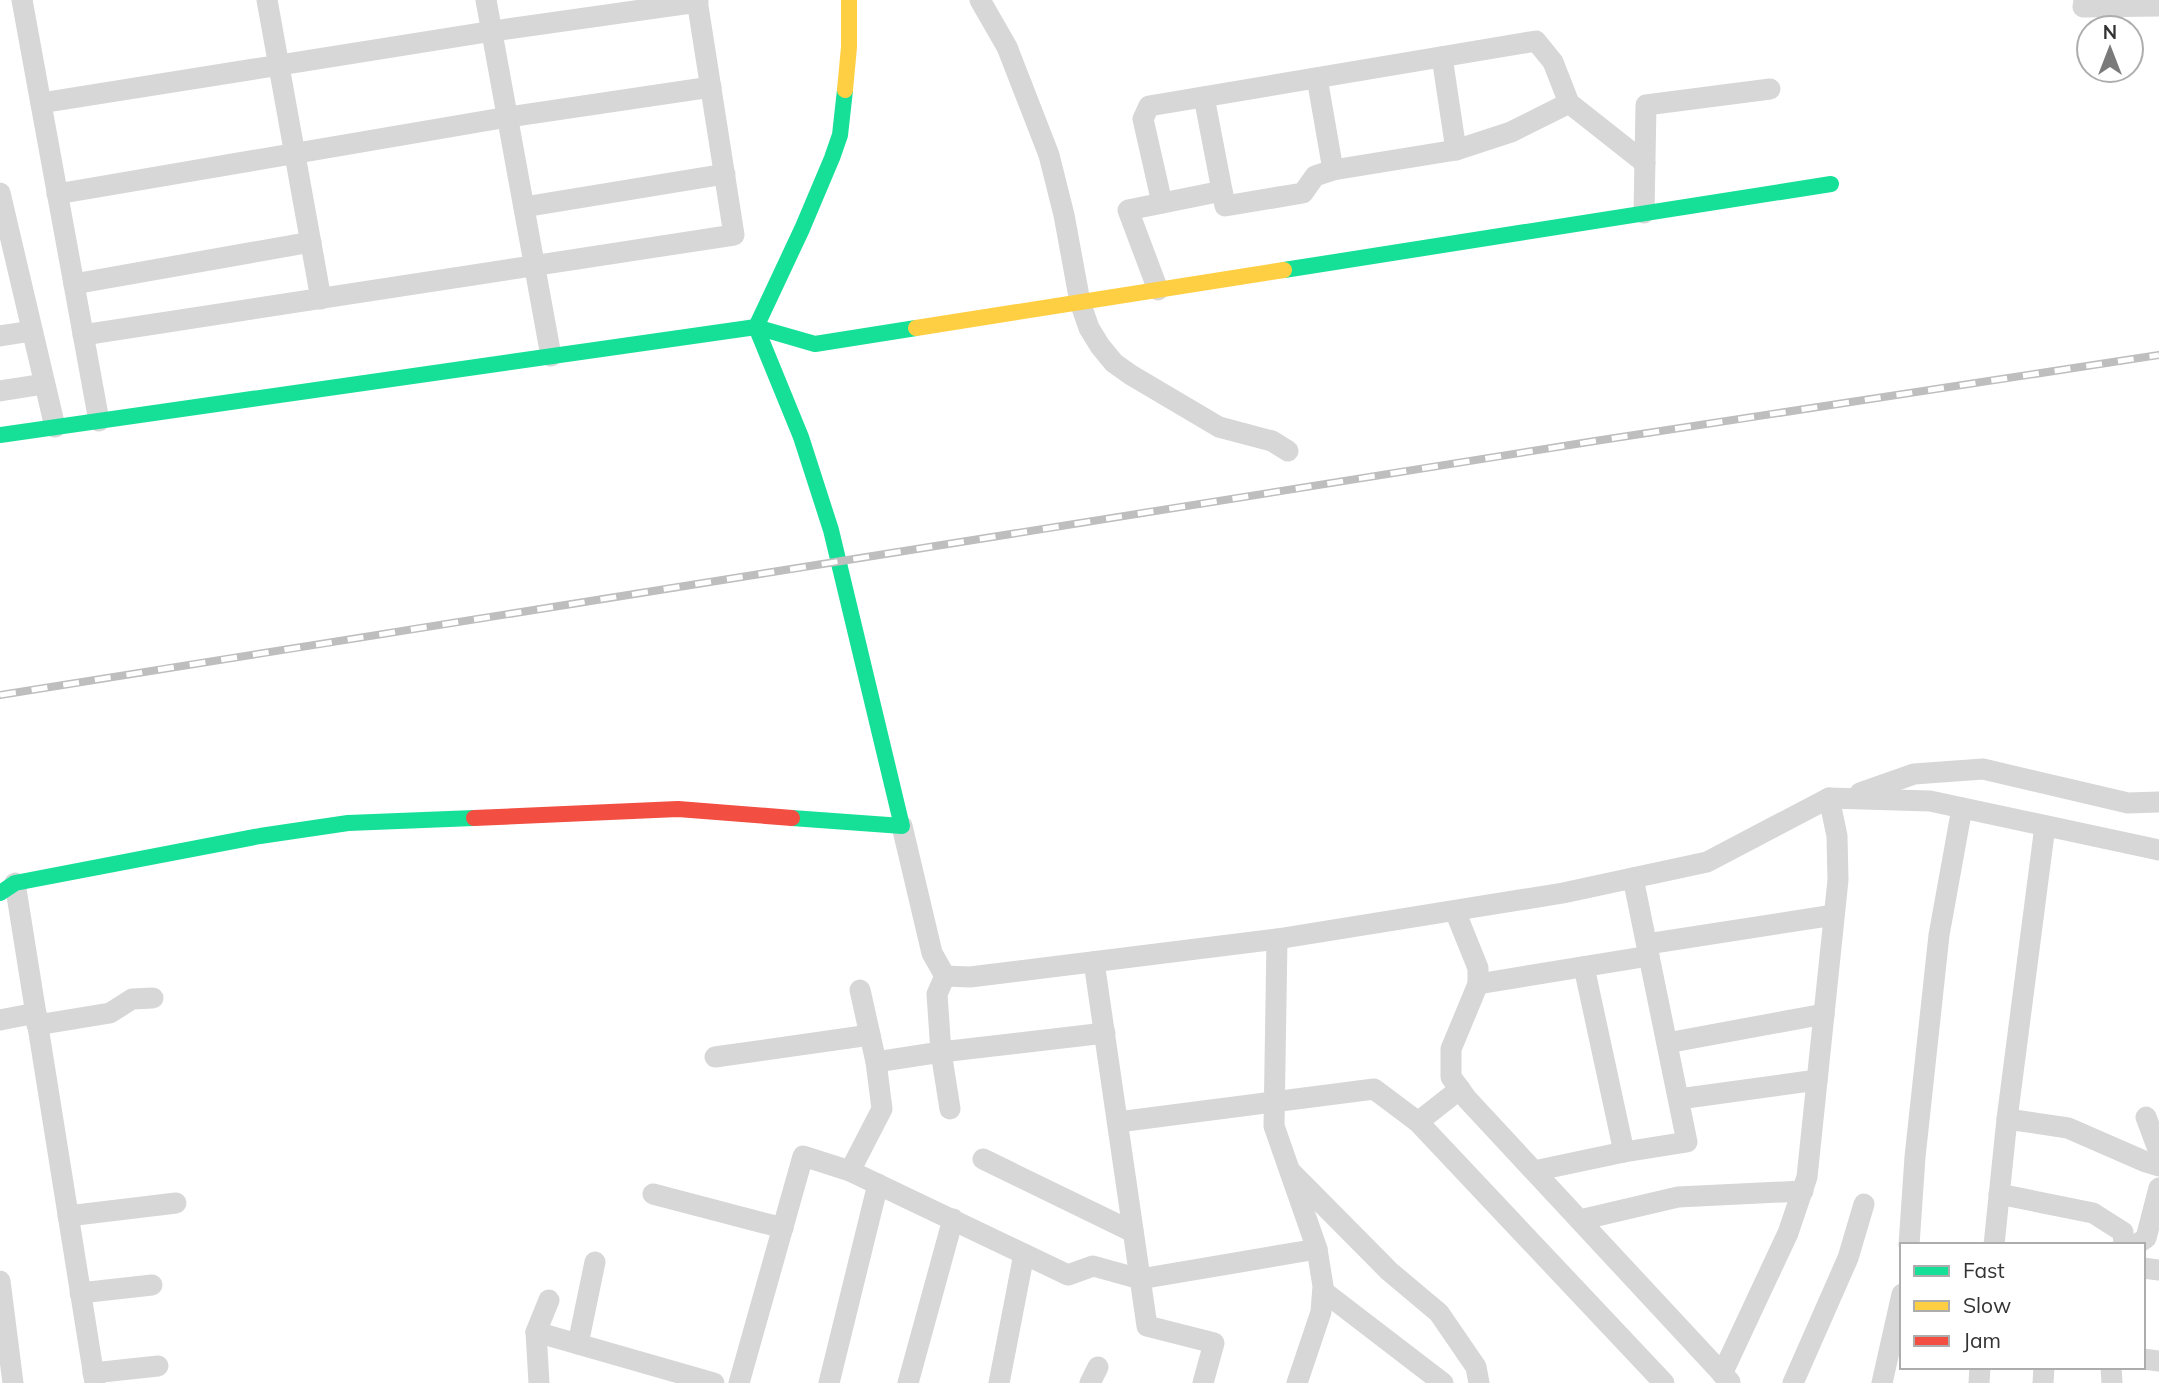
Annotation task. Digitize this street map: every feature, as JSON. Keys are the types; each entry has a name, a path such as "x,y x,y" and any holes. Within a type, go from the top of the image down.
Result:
{"street":[{"path":"22,0 99,421"},
{"path":"267,0 321,299"},
{"path":"486,0 551,356"},
{"path":"849,0 849,47 840,135 802,229 756,327 801,437 831,530 932,953 946,976"},
{"path":"980,0 1007,47 1049,155 1064,215 1080,302 1089,328 1100,346 1114,363 1219,427 1272,441 1288,451"},
{"path":"2084,0 2083,7 2159,6"},
{"path":"41,103 697,1 734,235 83,335"},
{"path":"1162,203 1143,119 1149,106 1536,41 1553,62 1569,103 1645,163"},
{"path":"1442,57 1456,150"},
{"path":"1317,78 1333,170"},
{"path":"57,194 508,117 711,87"},
{"path":"1644,213 1646,105 1770,89"},
{"path":"1204,97 1225,206 1303,193 1315,176 1333,170 1456,150 1511,132 1569,103"},
{"path":"524,206 725,174"},
{"path":"0,435 756,327 816,344 1830,184"},
{"path":"1158,290 1128,210 1222,191"},
{"path":"0,193 55,427"},
{"path":"74,284 311,243"},
{"path":"0,336 32,331"},
{"path":"0,391 44,384"},
{"path":"946,976 970,977 1276,939 1563,893 1707,862 1839,797 1914,774 1983,769 2128,803 2159,802"},
{"path":"1839,797 1930,801 2159,850"},
{"path":"1455,911 1478,968 1478,984 1451,1049 1451,1077 1534,1171 1727,1378 1788,1233 1807,1177 1838,880 1839,797"},
{"path":"1909,1243 1915,1157 1939,935 1962,808"},
{"path":"159,1366 94,1378 36,1019 7,888 247,839 348,823 678,809 902,826"},
{"path":"1994,1243 2007,1119 2045,826"},
{"path":"1534,1171 1687,1142 1633,878"},
{"path":"1478,984 1584,967 1648,950 1834,915"},
{"path":"1276,939 1273,1126 1317,1250 1323,1291 1321,1312 1298,1383"},
{"path":"1094,962 1147,1326 1214,1343 1203,1383"},
{"path":"1584,967 1624,1152"},
{"path":"946,976 937,994 941,1052 950,1109"},
{"path":"850,1171 882,1109 876,1062 860,990"},
{"path":"0,1020 110,1013 132,999 153,998"},
{"path":"1667,1043 1824,1014"},
{"path":"876,1062 1105,1032"},
{"path":"715,1057 870,1035"},
{"path":"1679,1099 1817,1080"},
{"path":"1118,1122 1374,1089 1418,1122 1664,1383"},
{"path":"1418,1122 1460,1089"},
{"path":"2146,1117 2159,1152"},
{"path":"2007,1119 2068,1128 2159,1166"},
{"path":"739,1383 803,1156 850,1171 1068,1275 1093,1266 1140,1279 1317,1250"},
{"path":"983,1159 1133,1232"},
{"path":"1288,1169 1389,1271 1439,1313 1476,1367 1479,1383"},
{"path":"829,1383 877,1184"},
{"path":"2139,1243 2146,1238 2159,1188"},
{"path":"1580,1220 1678,1198 1803,1191"},
{"path":"653,1194 783,1228"},
{"path":"1999,1194 2093,1213 2123,1232 2124,1243"},
{"path":"68,1216 176,1203"},
{"path":"1793,1383 1848,1258 1864,1204"},
{"path":"908,1383 953,1219"},
{"path":"999,1383 1024,1254"},
{"path":"578,1344 595,1262"},
{"path":"0,1281 13,1383"},
{"path":"80,1293 152,1284"},
{"path":"1323,1291 1443,1383"},
{"path":"539,1383 536,1332 549,1300"},
{"path":"1882,1383 1900,1303"},
{"path":"536,1332 714,1383"}],"railway":[{"path":"0,695 1595,441 2159,355"}],"traffic: fast":[{"path":"792,818 902,826 831,530 801,437 756,327 832,158 840,135 845,90"},
{"path":"1284,270 1831,184"},
{"path":"0,435 756,327 815,344 916,328"},
{"path":"0,893 15,883 260,836 348,823 474,818"}],"traffic: slow":[{"path":"845,90 849,0"},
{"path":"916,328 1284,270"}],"traffic: jam":[{"path":"474,818 678,809 792,818"}]}
